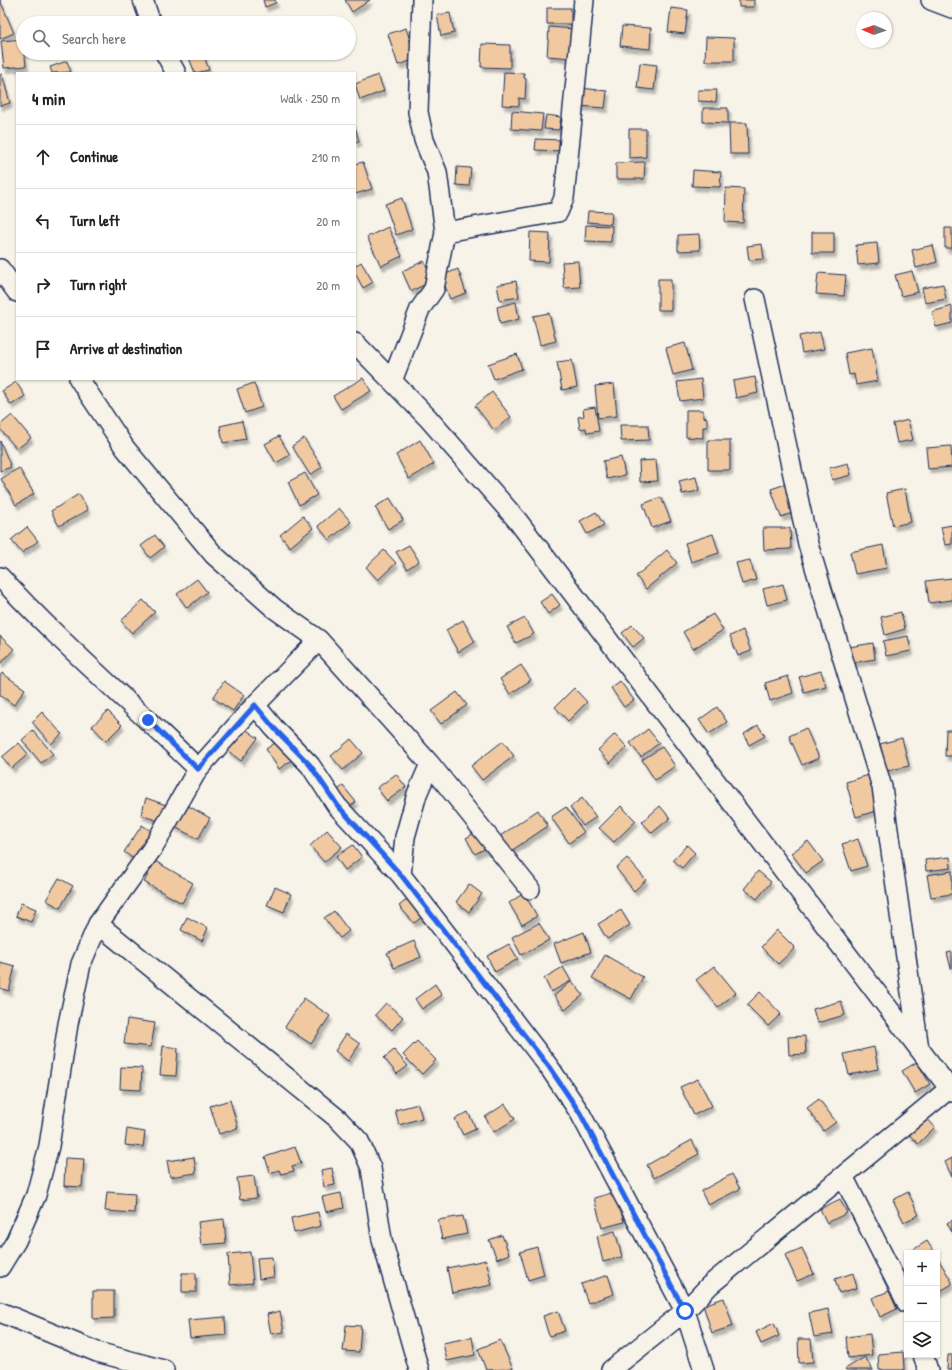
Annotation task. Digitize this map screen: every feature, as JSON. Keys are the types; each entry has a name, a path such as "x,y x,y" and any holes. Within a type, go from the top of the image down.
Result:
{"street":[{"path":"143,0 149,16"},
{"path":"392,381 420,309 434,289 445,232 437,172 424,140 418,112 422,0"},
{"path":"445,232 558,212 564,198 584,0"},
{"path":"931,0 952,8"},
{"path":"169,60 175,72"},
{"path":"0,269 16,291"},
{"path":"755,299 808,544 882,787 920,1050"},
{"path":"356,344 428,418 517,520 951,1091 843,1176 710,1285 685,1311 611,1370"},
{"path":"80,380 125,448 214,555 275,609 319,640 430,764 530,889"},
{"path":"0,577 41,621 148,720 198,769"},
{"path":"0,1267 16,1241 36,1195 49,1146 68,1024 81,964 98,924 152,849 198,769 255,705 319,640"},
{"path":"255,705 274,728 310,765 338,806 401,875 549,1067 580,1113 685,1311 704,1370"},
{"path":"401,875 405,837 417,794 430,764"},
{"path":"98,924 338,1119 359,1141 370,1168 382,1240 419,1370"},
{"path":"843,1176 904,1297"},
{"path":"0,1312 97,1352 164,1370"},
{"path":"924,1358 928,1370"}],"building":[{"path":"0,0 14,33 0,39"},
{"path":"263,0 275,0 276,3 265,7"},
{"path":"345,0 370,0 352,12"},
{"path":"739,0 754,0 754,7 739,7"},
{"path":"547,8 571,8 571,24 547,24"},
{"path":"671,8 688,10 685,34 668,32"},
{"path":"450,13 454,33 441,36 437,15"},
{"path":"622,26 651,28 650,49 620,46"},
{"path":"549,27 574,29 572,58 547,56"},
{"path":"406,28 416,59 398,65 388,34"},
{"path":"706,37 734,38 734,61 705,61"},
{"path":"16,40 16,60 25,60 26,66 4,68 1,41"},
{"path":"482,44 510,45 510,68 481,67"},
{"path":"190,60 205,60 209,70 195,72"},
{"path":"67,61 71,72 52,72 50,67"},
{"path":"640,63 657,65 654,90 637,88"},
{"path":"504,72 524,73 524,78 526,79 525,99 519,98 519,106 502,105"},
{"path":"2,74 10,103 0,106 0,75"},
{"path":"378,75 384,91 360,100 356,84"},
{"path":"581,88 607,91 605,108 579,106"},
{"path":"698,90 717,90 716,102 698,101"},
{"path":"703,108 728,108 728,123 703,122"},
{"path":"512,111 543,114 541,131 511,129"},
{"path":"546,115 561,117 559,130 544,129"},
{"path":"729,123 747,123 748,154 730,154"},
{"path":"629,129 646,129 646,157 629,158"},
{"path":"356,130 359,142 356,143"},
{"path":"536,139 563,140 562,151 535,150"},
{"path":"363,162 372,189 356,194 356,164"},
{"path":"645,162 644,179 616,179 616,163"},
{"path":"457,167 471,168 469,186 456,185"},
{"path":"693,170 721,172 720,187 692,186"},
{"path":"726,188 744,189 743,223 725,222"},
{"path":"402,198 412,229 396,235 385,204"},
{"path":"588,211 612,212 611,224 587,222"},
{"path":"586,225 612,226 611,242 585,241"},
{"path":"388,227 402,256 381,266 367,237"},
{"path":"945,228 952,228 952,248 945,248"},
{"path":"530,232 550,233 549,262 529,261"},
{"path":"812,232 834,232 834,253 812,253"},
{"path":"699,234 700,250 678,251 678,235"},
{"path":"877,243 879,263 858,265 856,245"},
{"path":"762,244 764,259 749,260 747,246"},
{"path":"933,245 937,262 916,268 912,250"},
{"path":"424,261 433,281 411,291 402,271"},
{"path":"578,261 580,287 564,288 562,262"},
{"path":"361,262 373,282 363,288 356,275 356,265"},
{"path":"458,269 466,293 450,299 441,276"},
{"path":"912,271 918,292 901,296 895,275"},
{"path":"818,273 846,275 844,296 816,294"},
{"path":"658,279 671,279 671,310 658,310"},
{"path":"516,281 519,297 500,300 497,285"},
{"path":"943,284 946,299 925,303 922,288"},
{"path":"516,302 519,319 500,324 497,307"},
{"path":"952,306 952,323 936,327 932,312"},
{"path":"549,313 556,341 540,345 533,316"},
{"path":"820,332 824,349 802,353 799,336"},
{"path":"685,343 692,370 673,375 666,348"},
{"path":"872,348 878,381 856,385 854,374 849,375 845,353"},
{"path":"517,354 522,369 494,379 488,364"},
{"path":"572,360 577,387 562,390 557,362"},
{"path":"755,377 758,393 736,398 733,381"},
{"path":"363,378 371,391 341,409 333,396"},
{"path":"701,379 703,398 680,401 677,382"},
{"path":"16,382 25,396 11,405 2,391"},
{"path":"254,383 262,407 245,413 237,389"},
{"path":"614,384 617,416 598,418 595,386"},
{"path":"492,392 511,417 494,430 475,406"},
{"path":"595,407 599,431 587,433 586,428 580,429 578,417 584,416 583,409"},
{"path":"686,410 703,410 703,417 707,418 707,427 703,427 703,438 686,437"},
{"path":"12,415 31,438 17,449 0,429 0,425"},
{"path":"908,420 913,440 897,443 893,424"},
{"path":"242,421 246,439 223,443 220,426"},
{"path":"620,425 648,425 649,440 621,441"},
{"path":"279,436 290,455 276,463 265,444"},
{"path":"304,438 322,467 310,475 292,446"},
{"path":"420,440 434,464 409,479 396,455"},
{"path":"708,440 730,440 730,470 708,470"},
{"path":"0,441 11,467 0,471"},
{"path":"951,446 952,467 928,469 926,448"},
{"path":"621,457 625,475 607,479 603,461"},
{"path":"656,460 658,481 640,482 639,461"},
{"path":"848,463 851,475 832,480 829,468"},
{"path":"19,468 34,494 16,505 1,479"},
{"path":"305,473 317,495 299,505 288,482"},
{"path":"696,477 699,491 682,494 679,481"},
{"path":"789,483 798,511 781,517 771,489"},
{"path":"905,489 911,522 893,526 886,493"},
{"path":"79,494 88,510 59,526 51,511"},
{"path":"661,497 671,521 652,528 643,504"},
{"path":"390,498 403,520 388,529 375,507"},
{"path":"339,508 351,522 329,540 318,526"},
{"path":"596,512 604,525 587,534 580,521"},
{"path":"303,516 313,528 290,547 280,535"},
{"path":"952,525 952,544 945,545 941,527"},
{"path":"27,527 38,541 22,553 11,540"},
{"path":"763,528 790,528 791,549 764,550"},
{"path":"713,534 719,553 691,562 685,543"},
{"path":"155,535 164,547 150,558 141,546"},
{"path":"409,545 419,561 407,569 396,552"},
{"path":"883,545 887,568 855,574 850,552"},
{"path":"384,550 396,563 378,580 366,567"},
{"path":"667,550 677,563 646,589 636,576"},
{"path":"750,560 756,580 742,584 736,563"},
{"path":"952,578 952,600 929,603 926,581"},
{"path":"197,579 207,592 187,608 177,594"},
{"path":"783,584 787,600 767,605 763,589"},
{"path":"552,594 560,605 548,614 540,602"},
{"path":"143,600 155,612 132,633 121,621"},
{"path":"901,612 905,629 885,635 881,617"},
{"path":"713,614 723,630 693,649 683,632"},
{"path":"525,618 534,634 516,643 507,627"},
{"path":"463,620 475,642 458,652 446,630"},
{"path":"632,625 644,638 633,647 622,633"},
{"path":"743,630 751,651 738,656 730,636"},
{"path":"0,636 14,649 0,664"},
{"path":"908,636 911,651 886,656 883,641"},
{"path":"873,643 875,659 851,663 849,647"},
{"path":"521,665 531,680 510,694 500,679"},
{"path":"821,671 826,686 804,692 799,677"},
{"path":"2,673 25,689 14,705 0,695 0,676"},
{"path":"788,676 793,693 770,701 765,683"},
{"path":"224,681 244,695 233,711 213,698"},
{"path":"620,681 634,700 624,707 611,688"},
{"path":"574,688 587,702 568,721 555,707"},
{"path":"457,692 467,705 441,724 431,711"},
{"path":"717,707 727,722 709,734 699,720"},
{"path":"108,711 122,725 106,741 92,726"},
{"path":"42,712 62,734 51,744 32,722"},
{"path":"758,725 765,736 749,745 744,734"},
{"path":"244,728 258,738 241,761 227,750"},
{"path":"806,728 819,758 802,765 789,736"},
{"path":"648,729 659,743 641,757 630,743"},
{"path":"33,730 53,754 41,763 22,740"},
{"path":"946,730 952,730 952,756 945,756"},
{"path":"615,734 627,747 610,763 598,750"},
{"path":"282,738 295,758 279,769 266,749"},
{"path":"902,738 909,766 887,771 880,744"},
{"path":"351,739 363,753 343,770 331,756"},
{"path":"503,741 514,756 482,780 471,766"},
{"path":"19,743 28,754 12,768 2,757"},
{"path":"662,747 675,766 655,780 642,760"},
{"path":"396,774 406,787 387,801 377,788"},
{"path":"869,775 879,810 856,817 846,782"},
{"path":"343,786 356,802 348,808 335,792"},
{"path":"146,798 169,806 164,823 141,815"},
{"path":"582,798 596,817 583,826 570,807"},
{"path":"185,804 210,818 198,839 173,826"},
{"path":"621,806 636,821 614,842 599,828"},
{"path":"660,806 670,818 652,833 642,822"},
{"path":"566,807 584,832 569,843 551,817"},
{"path":"538,810 548,826 511,851 500,836"},
{"path":"142,825 156,834 138,862 124,852"},
{"path":"327,830 342,847 324,862 310,846"},
{"path":"478,831 488,847 475,854 466,838"},
{"path":"858,839 867,866 851,871 842,844"},
{"path":"808,841 823,861 806,873 791,853"},
{"path":"353,845 362,857 345,870 336,857"},
{"path":"687,845 695,853 682,868 673,860"},
{"path":"950,857 951,868 926,871 925,860"},
{"path":"627,858 646,880 634,891 616,868"},
{"path":"155,861 193,883 182,903 144,882"},
{"path":"758,871 771,882 757,899 744,889"},
{"path":"952,871 952,894 931,897 927,875"},
{"path":"59,878 73,886 60,908 46,900"},
{"path":"469,884 482,894 469,912 456,902"},
{"path":"275,887 291,894 284,912 267,905"},
{"path":"524,893 537,916 522,925 509,903"},
{"path":"411,896 426,914 414,923 399,906"},
{"path":"21,903 36,909 31,922 16,916"},
{"path":"621,910 630,925 607,939 598,924"},
{"path":"334,911 349,931 340,938 324,918"},
{"path":"187,917 208,928 202,941 181,930"},
{"path":"539,923 549,940 521,955 512,937"},
{"path":"777,930 795,948 778,964 761,947"},
{"path":"584,932 591,952 561,963 554,944"},
{"path":"414,941 421,957 394,968 387,953"},
{"path":"509,944 518,959 495,972 487,956"},
{"path":"952,952 952,968 951,968 947,953"},
{"path":"605,955 643,977 631,999 592,978"},
{"path":"0,962 15,966 9,991 0,988"},
{"path":"714,966 736,993 718,1007 696,980"},
{"path":"563,967 571,981 551,992 544,978"},
{"path":"572,981 583,995 565,1010 554,996"},
{"path":"435,984 442,995 422,1009 415,999"},
{"path":"760,992 781,1014 768,1026 747,1005"},
{"path":"304,998 330,1016 311,1044 285,1027"},
{"path":"841,1001 845,1015 817,1023 813,1009"},
{"path":"386,1003 403,1017 392,1030 375,1015"},
{"path":"127,1019 155,1023 151,1047 124,1044"},
{"path":"346,1034 360,1044 348,1061 335,1051"},
{"path":"805,1036 806,1054 789,1055 788,1037"},
{"path":"417,1041 436,1060 422,1074 403,1055"},
{"path":"163,1046 178,1048 176,1076 160,1075"},
{"path":"874,1047 878,1069 849,1075 844,1054"},
{"path":"394,1050 408,1066 397,1074 384,1058"},
{"path":"917,1062 930,1084 915,1093 902,1071"},
{"path":"121,1067 142,1068 141,1090 120,1089"},
{"path":"698,1079 712,1106 694,1115 680,1087"},
{"path":"819,1099 836,1122 824,1131 807,1108"},
{"path":"230,1100 238,1128 219,1134 210,1106"},
{"path":"418,1104 422,1118 399,1125 395,1110"},
{"path":"505,1104 515,1119 494,1132 485,1117"},
{"path":"468,1112 476,1129 463,1135 455,1119"},
{"path":"923,1114 935,1127 918,1144 906,1131"},
{"path":"127,1129 145,1132 143,1147 125,1145"},
{"path":"692,1140 699,1154 654,1178 647,1165"},
{"path":"295,1147 301,1163 292,1166 294,1171 281,1174 279,1170 270,1173 265,1157"},
{"path":"194,1157 196,1173 170,1177 167,1161"},
{"path":"65,1158 84,1159 82,1187 64,1186"},
{"path":"952,1158 952,1177 945,1162"},
{"path":"332,1168 335,1185 324,1187 321,1170"},
{"path":"732,1174 740,1189 708,1205 701,1191"},
{"path":"254,1176 257,1198 240,1200 237,1178"},
{"path":"107,1192 135,1194 134,1213 105,1211"},
{"path":"615,1192 624,1222 602,1228 594,1198"},
{"path":"908,1192 919,1215 904,1222 893,1200"},
{"path":"341,1193 344,1208 326,1212 322,1197"},
{"path":"840,1199 847,1213 827,1223 820,1209"},
{"path":"318,1212 321,1226 294,1233 291,1218"},
{"path":"463,1216 467,1234 442,1239 438,1220"},
{"path":"224,1219 226,1243 201,1245 198,1222"},
{"path":"952,1220 952,1232 947,1223"},
{"path":"615,1231 622,1257 603,1262 597,1236"},
{"path":"502,1235 509,1254 497,1259 489,1240"},
{"path":"927,1241 933,1250 913,1250"},
{"path":"537,1247 544,1275 528,1280 520,1252"},
{"path":"802,1248 814,1274 797,1281 785,1255"},
{"path":"250,1252 253,1283 230,1285 228,1254"},
{"path":"272,1257 274,1277 259,1279 257,1258"},
{"path":"486,1260 492,1285 452,1293 447,1268"},
{"path":"940,1262 952,1282 952,1284 940,1291"},
{"path":"182,1273 196,1273 196,1292 182,1292"},
{"path":"853,1273 857,1288 839,1293 835,1279"},
{"path":"608,1275 614,1294 588,1303 581,1284"},
{"path":"93,1291 114,1291 114,1318 93,1319"},
{"path":"889,1291 897,1309 880,1317 872,1298"},
{"path":"724,1298 733,1326 712,1333 703,1305"},
{"path":"828,1309 833,1334 814,1337 809,1313"},
{"path":"280,1311 284,1332 271,1334 267,1314"},
{"path":"558,1311 565,1331 549,1336 543,1316"},
{"path":"225,1317 226,1335 190,1338 188,1320"},
{"path":"774,1323 779,1336 761,1344 756,1332"},
{"path":"346,1325 361,1326 359,1352 343,1351"},
{"path":"870,1334 872,1355 848,1358 846,1337"},
{"path":"472,1337 475,1355 447,1361 443,1343"},
{"path":"798,1339 811,1339 813,1362 799,1363"},
{"path":"500,1340 513,1369 486,1370 478,1349"},
{"path":"903,1352 904,1370 879,1370 878,1354"},
{"path":"948,1355 952,1355 952,1370 947,1370"},
{"path":"865,1357 873,1370 845,1369"}],"route":[{"path":"148,720 198,769 255,705 274,728 310,765 338,806 401,875 549,1067 580,1113 685,1311"}]}
